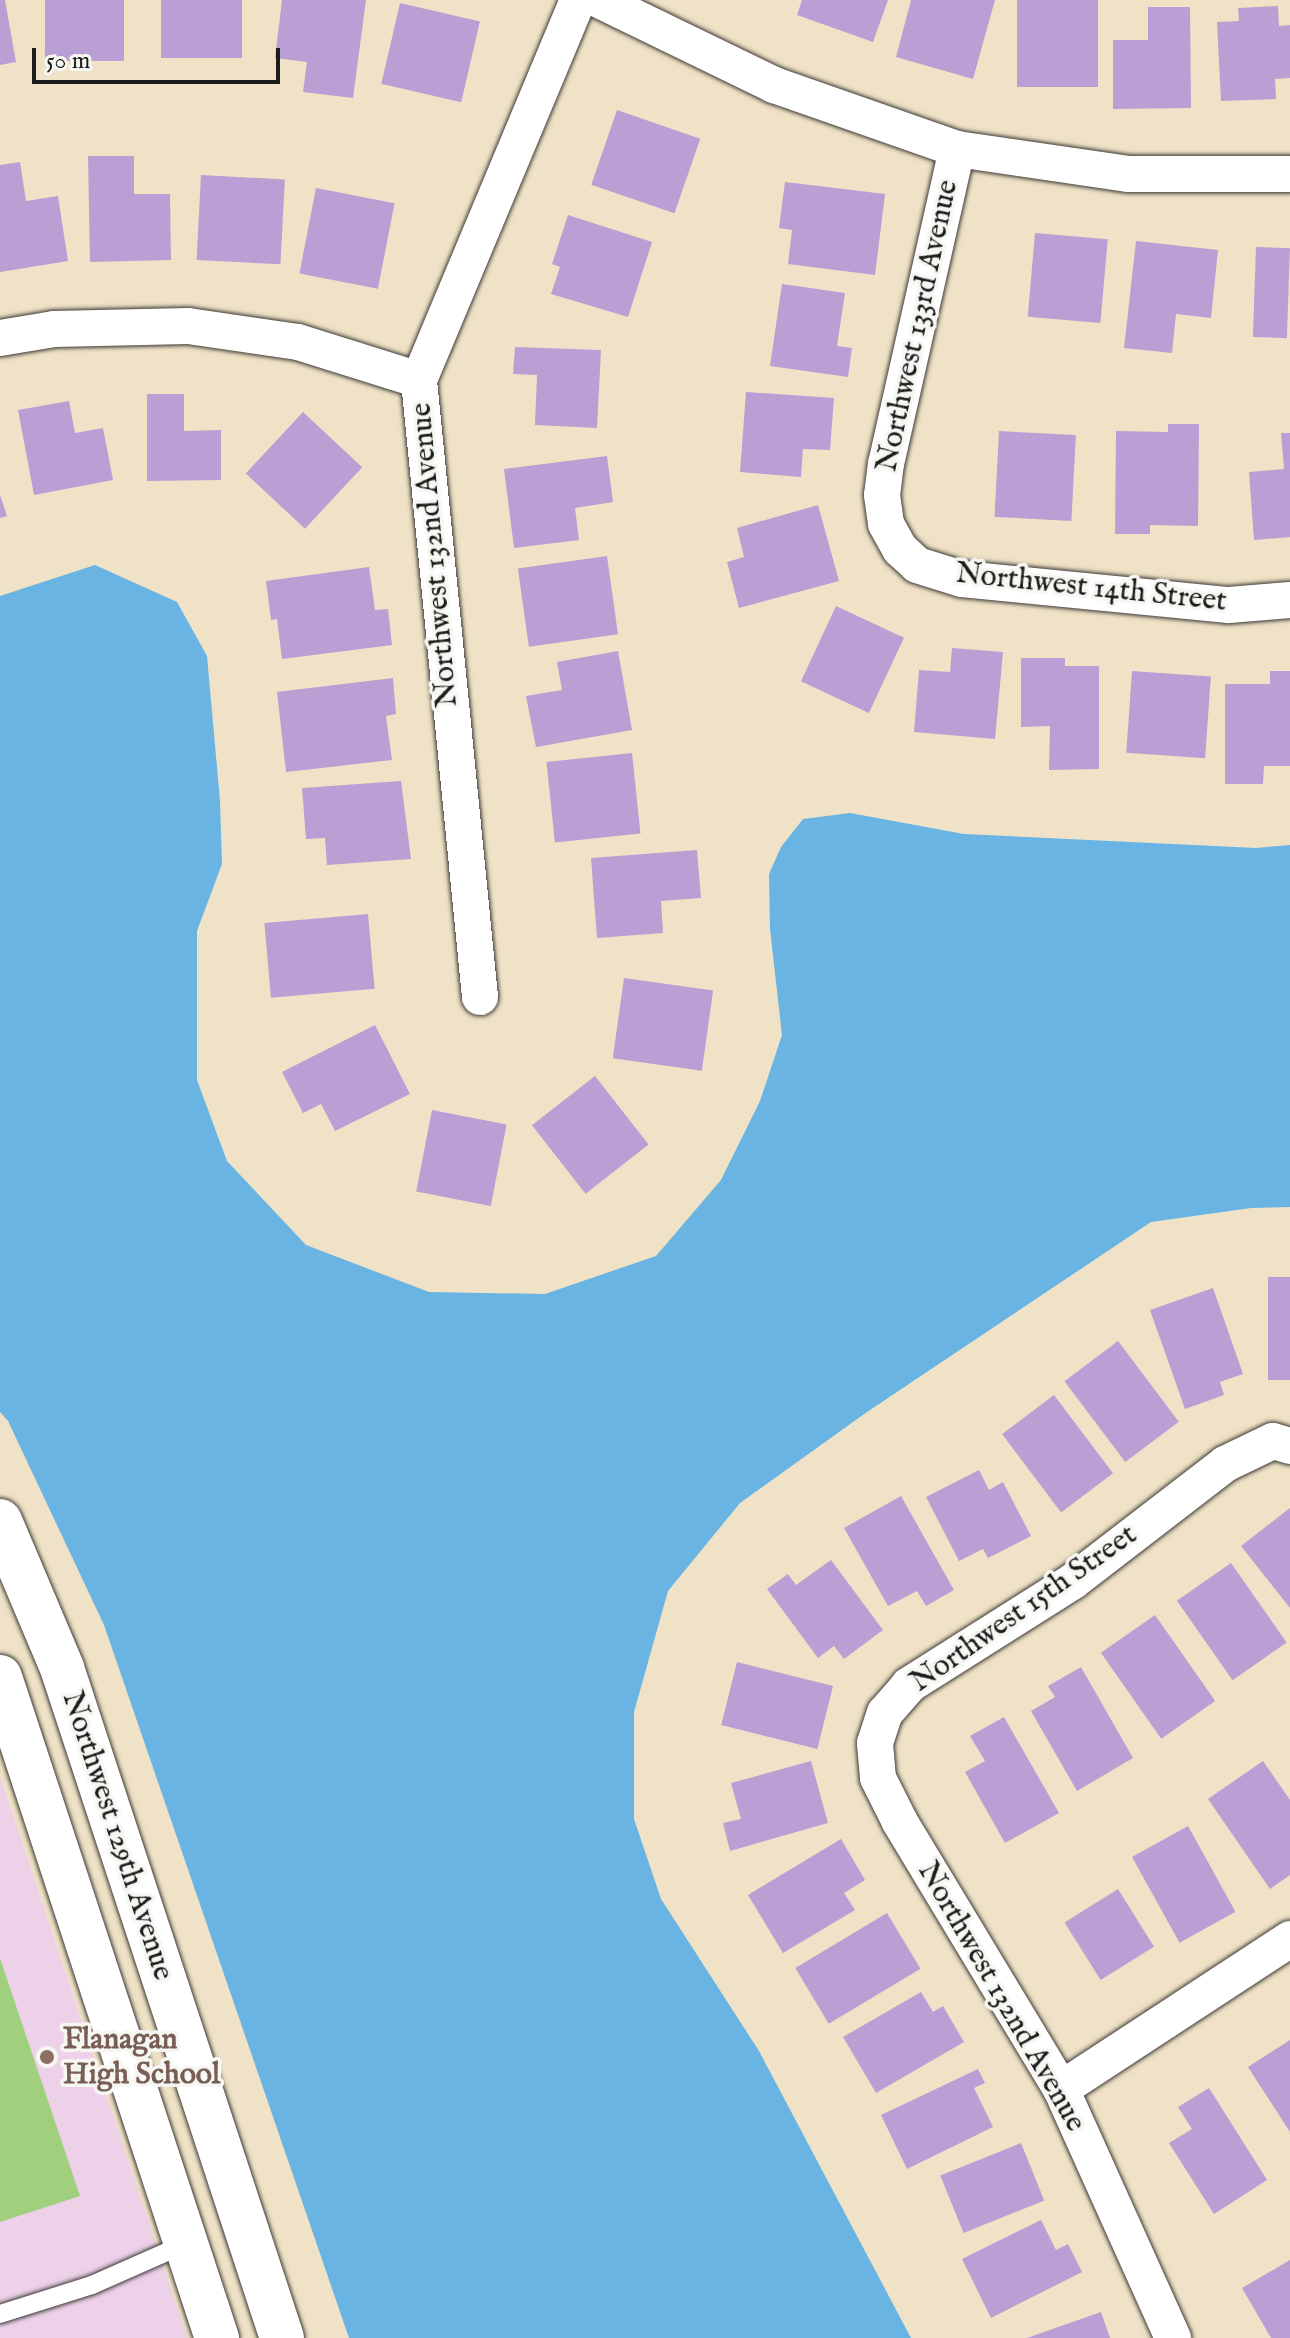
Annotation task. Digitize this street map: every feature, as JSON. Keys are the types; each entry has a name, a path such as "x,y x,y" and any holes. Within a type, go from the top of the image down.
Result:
{"street":[{"name":"Northwest 132nd Avenue","path":"480,997 419,380 578,0"},
{"path":"599,0 774,85 957,149 1129,174 1290,174"},
{"name":"Northwest 133rd Avenue","path":"900,549 886,524 882,495 886,463 957,149"},
{"path":"0,338 54,329 188,326 298,342 419,380"},
{"name":"Northwest 14th Street","path":"900,549 917,565 962,579 1229,605 1290,600"},
{"name":"Northwest 15th Street","path":"875,1743 885,1713 909,1685 1072,1582 1225,1464 1282,1443"},
{"name":"Northwest 129th Avenue","path":"0,1521 62,1668 282,2338"},
{"name":"Northwest 129th Avenue","path":"0,1677 217,2338"},
{"name":"Northwest 132nd Avenue","path":"875,1743 878,1778 900,1822 1061,2089 1173,2338"},
{"path":"1061,2089 1290,1939"},
{"path":"185,2244 210,2218 230,2183"}],"lane":[{"path":"0,2314 92,2285 185,2244"}],"shaded area":[{"name":"Flanagan High School","path":"0,1776 187,2338 0,2338"}],"green space":[{"path":"0,1958 80,2196 0,2222"}],"water":[{"path":"95,565 177,602 207,656 220,801 222,864 197,931 197,1080 227,1161 306,1245 429,1292 545,1294 656,1256 721,1180 760,1101 782,1035 770,929 769,874 781,847 803,819 850,813 964,834 1256,848 1290,845 1290,1207 1251,1208 1151,1222 867,1412 740,1503 668,1591 634,1712 634,1819 661,1899 759,2051 911,2338 349,2338 104,1625 8,1421 0,1412 0,596"}],"building":[{"path":"0,0 5,0 16,62 0,65"},
{"path":"45,0 124,0 124,61 45,61"},
{"path":"161,0 242,0 242,58 161,58"},
{"path":"282,0 366,0 353,98 303,92 307,62 275,58"},
{"path":"802,0 888,0 873,42 797,15"},
{"path":"911,0 995,0 973,79 896,57"},
{"path":"1017,0 1098,0 1098,87 1017,87"},
{"path":"400,3 480,21 461,102 381,84"},
{"path":"1278,6 1279,26 1290,25 1290,78 1275,79 1276,99 1221,101 1217,22 1239,21 1238,8"},
{"path":"1148,7 1190,7 1191,108 1113,109 1113,40 1148,40"},
{"path":"617,110 700,139 674,213 591,185"},
{"path":"88,156 134,156 134,194 170,194 171,260 90,262"},
{"path":"20,162 26,201 58,196 68,261 0,272 0,165"},
{"path":"201,175 285,179 280,264 197,260"},
{"path":"785,182 885,194 875,275 788,264 792,230 779,228"},
{"path":"316,188 395,203 378,289 299,273"},
{"path":"568,215 652,242 628,317 551,294 560,267 552,264"},
{"path":"1035,233 1108,239 1100,323 1028,317"},
{"path":"1136,241 1218,250 1211,318 1176,314 1172,353 1124,348"},
{"path":"1256,247 1290,248 1287,338 1253,337"},
{"path":"782,284 845,293 837,346 852,348 848,377 770,366"},
{"path":"515,347 601,350 597,428 535,425 537,375 513,374"},
{"path":"746,392 834,398 830,450 803,449 801,477 740,472"},
{"path":"147,394 184,394 184,431 221,430 221,480 147,481"},
{"path":"69,401 75,433 103,428 113,480 34,495 18,410"},
{"path":"303,412 362,467 305,529 246,473"},
{"path":"1168,424 1199,424 1198,526 1150,525 1150,534 1115,534 1116,431 1168,432"},
{"path":"999,431 1076,435 1071,521 994,517"},
{"path":"1281,433 1290,433 1290,537 1254,540 1249,472 1284,469"},
{"path":"607,456 613,502 575,508 579,540 514,548 504,469"},
{"path":"0,495 7,516 0,518"},
{"path":"818,505 839,581 739,608 727,562 744,557 737,528"},
{"path":"607,556 618,634 529,647 518,569"},
{"path":"369,567 375,610 388,609 392,645 282,659 277,619 271,620 266,581"},
{"path":"836,606 904,638 869,713 801,681"},
{"path":"952,648 1003,652 995,739 914,732 919,670 950,672"},
{"path":"618,651 632,730 536,747 526,696 562,690 557,662"},
{"path":"1021,658 1065,658 1065,666 1099,666 1099,769 1049,770 1050,726 1021,727"},
{"path":"1132,671 1211,677 1205,758 1126,753"},
{"path":"1270,671 1290,671 1290,766 1264,766 1263,784 1225,784 1225,684 1270,684"},
{"path":"393,678 396,714 386,716 392,760 286,772 277,692"},
{"path":"632,753 640,834 555,843 546,762"},
{"path":"401,781 411,859 327,865 325,838 306,839 302,788"},
{"path":"697,850 701,898 661,901 663,933 597,938 591,858"},
{"path":"368,914 375,989 271,998 264,923"},
{"path":"624,978 713,991 702,1071 613,1058"},
{"path":"375,1025 410,1094 335,1131 321,1104 303,1113 282,1072"},
{"path":"595,1076 649,1145 586,1194 532,1125"},
{"path":"432,1110 507,1125 491,1206 416,1191"},
{"path":"1268,1277 1290,1277 1290,1380 1268,1380"},
{"path":"1213,1288 1243,1374 1220,1382 1224,1395 1185,1409 1150,1310"},
{"path":"1118,1341 1179,1422 1125,1462 1064,1381"},
{"path":"1054,1395 1113,1473 1061,1512 1002,1434"},
{"path":"979,1470 989,1490 1003,1482 1031,1536 988,1558 983,1549 959,1561 926,1497"},
{"path":"901,1496 954,1590 926,1606 917,1591 888,1606 844,1528"},
{"path":"1290,1508 1290,1608 1241,1546"},
{"path":"831,1560 883,1630 844,1659 834,1646 818,1658 767,1589 788,1574 796,1585"},
{"path":"1231,1563 1287,1642 1233,1680 1177,1601"},
{"path":"1155,1615 1215,1701 1161,1739 1101,1653"},
{"path":"737,1662 833,1686 817,1749 721,1725"},
{"path":"1081,1667 1133,1758 1077,1791 1031,1711 1055,1697 1048,1686"},
{"path":"1004,1717 1059,1813 1005,1843 965,1772 985,1761 970,1736"},
{"path":"811,1761 828,1823 730,1851 723,1823 741,1819 731,1783"},
{"path":"1263,1761 1290,1800 1290,1875 1270,1889 1208,1799"},
{"path":"1188,1826 1236,1912 1180,1943 1132,1857"},
{"path":"841,1839 865,1880 844,1893 855,1910 783,1953 748,1895"},
{"path":"1118,1889 1154,1947 1101,1980 1065,1922"},
{"path":"887,1913 920,1969 829,2024 795,1968"},
{"path":"921,1992 933,2012 943,2006 964,2042 876,2093 843,2037"},
{"path":"1290,2040 1290,2132 1248,2067"},
{"path":"978,2069 985,2083 974,2088 993,2127 907,2169 881,2115"},
{"path":"1209,2088 1267,2180 1214,2214 1169,2143 1192,2129 1178,2107"},
{"path":"1021,2143 1044,2200 964,2233 940,2176"},
{"path":"1041,2220 1056,2250 1068,2244 1082,2272 991,2318 962,2259"},
{"path":"1290,2260 1290,2338 1271,2338 1242,2288"},
{"path":"1101,2312 1110,2338 1027,2338"}],"place":[{"name":"Flanagan High School","path":"47,2057"}]}
